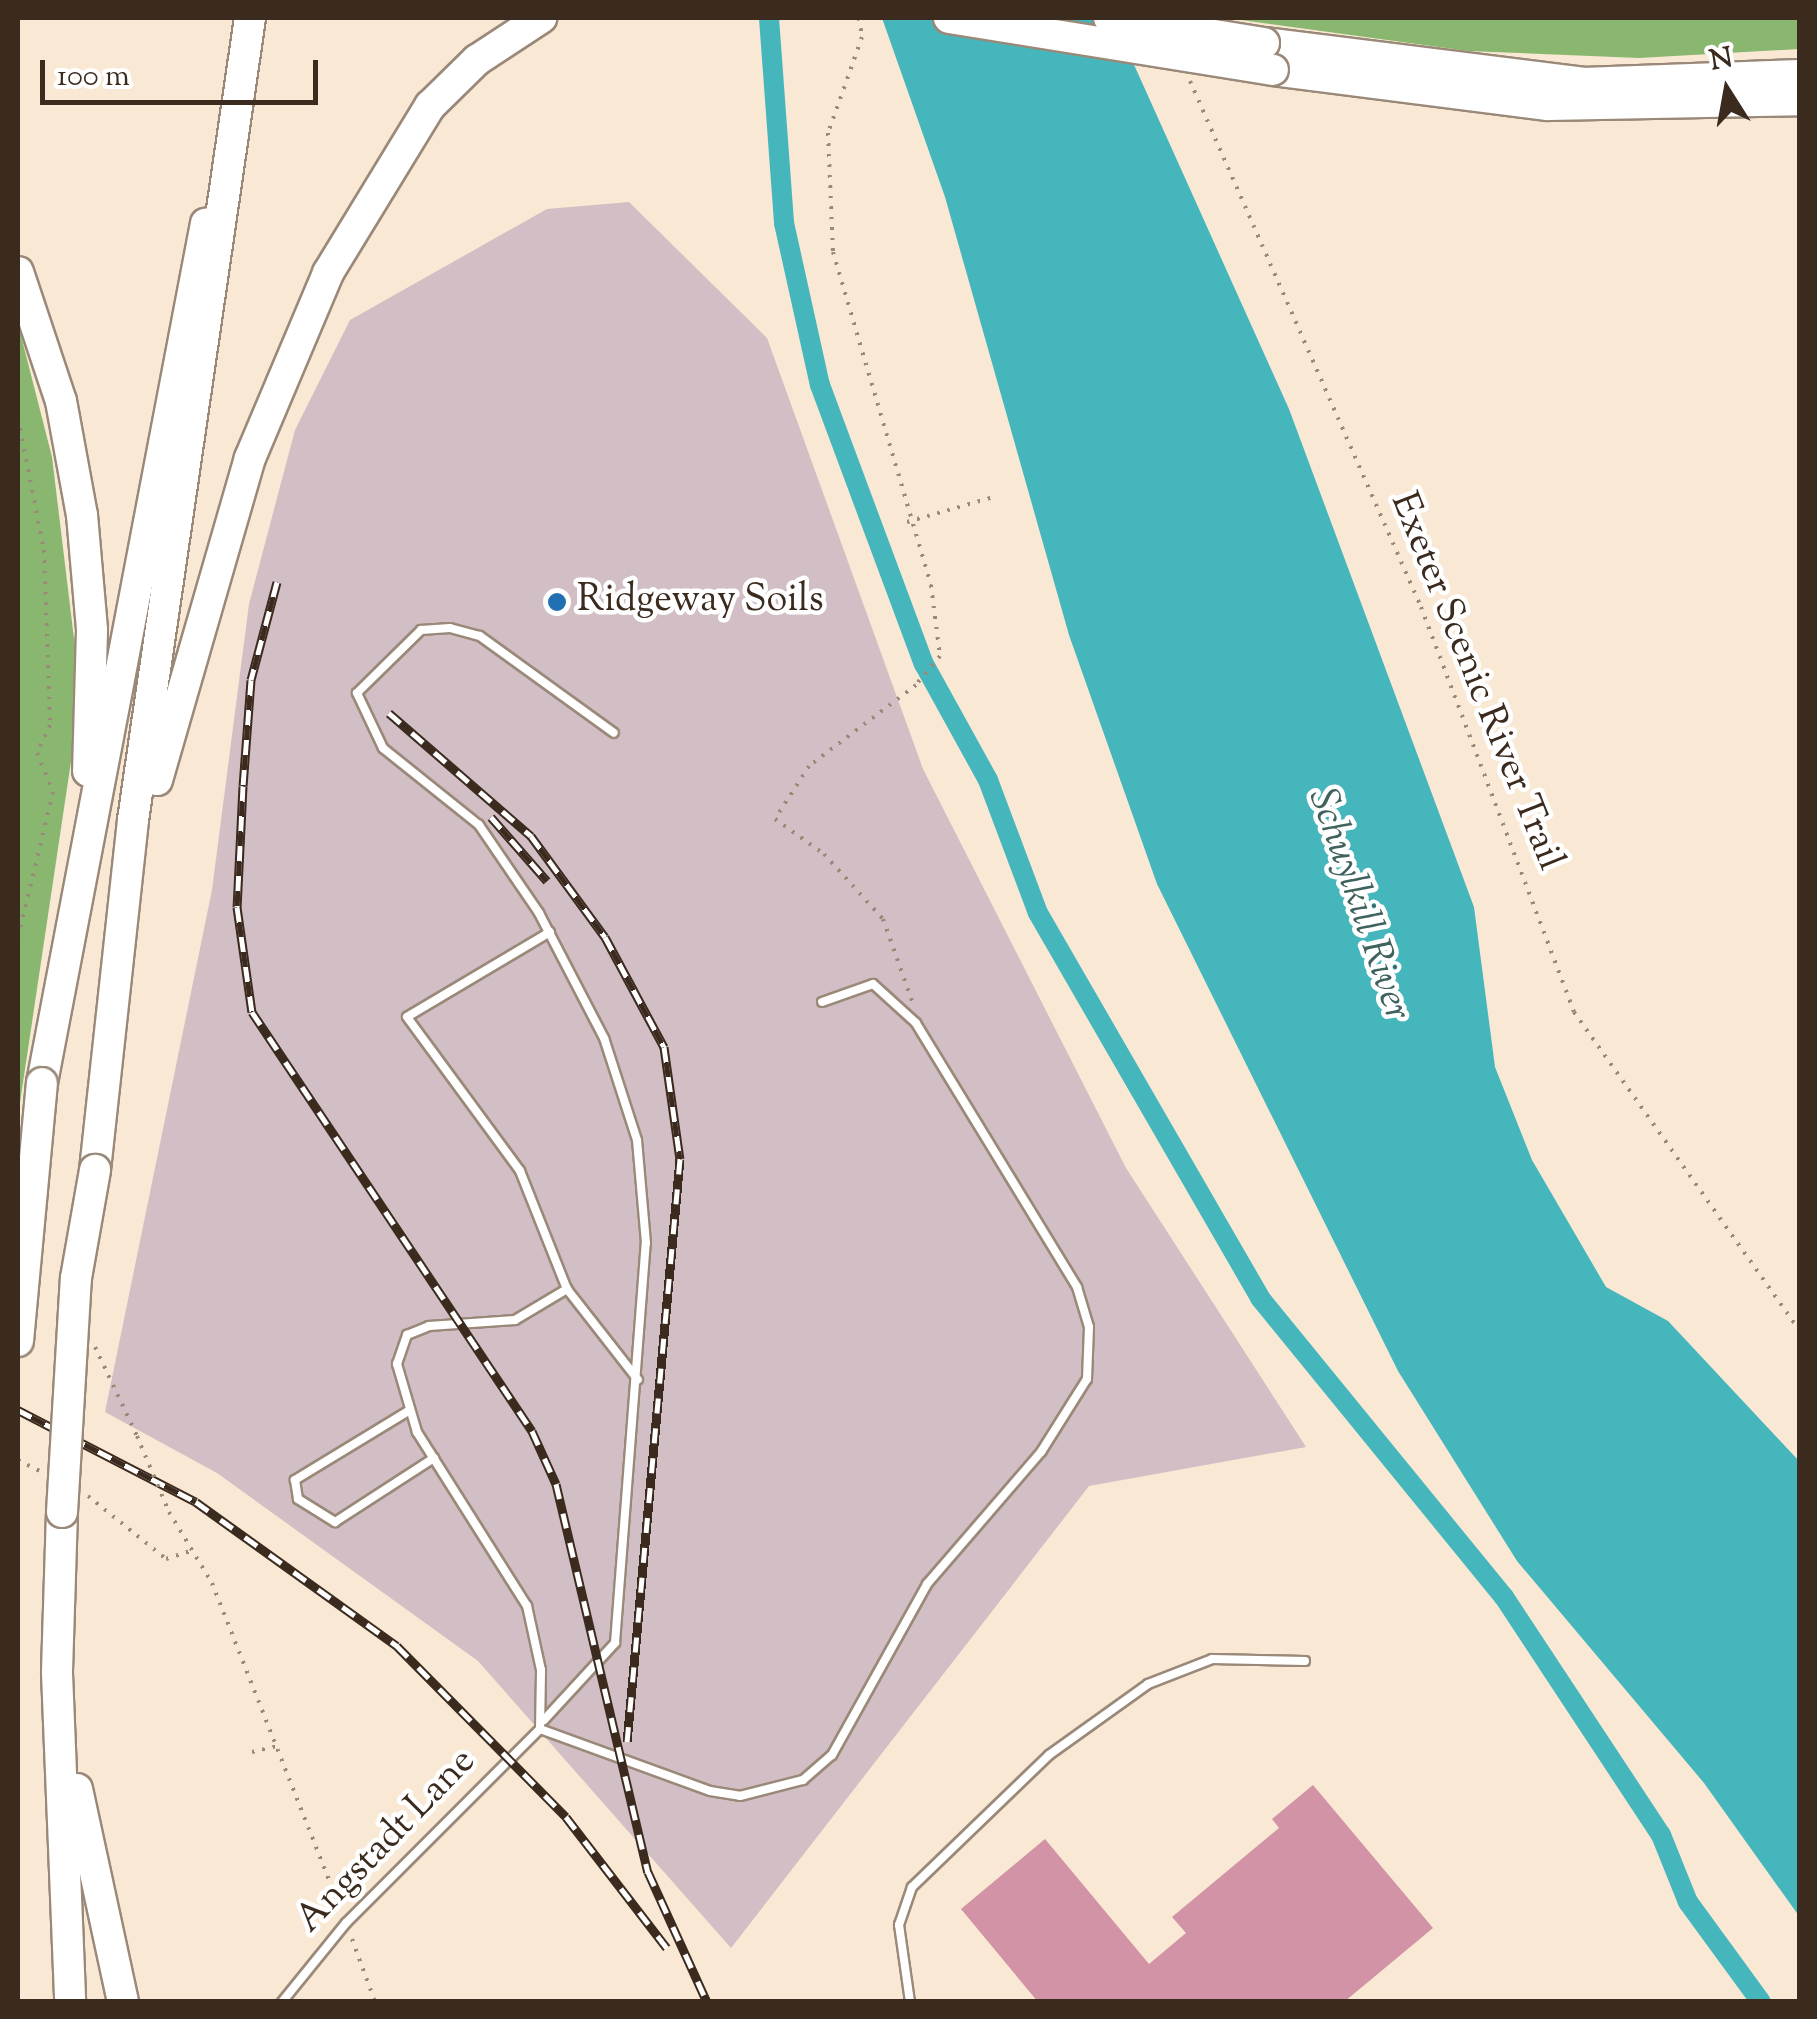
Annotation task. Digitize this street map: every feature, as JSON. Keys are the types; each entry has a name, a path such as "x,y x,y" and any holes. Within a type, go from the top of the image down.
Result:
{"highway":[{"path":"18,1341 42,1083 221,140 234,18"},
{"path":"70,2002 57,1673 72,1502 76,1278 95,1170 108,1028 250,18"},
{"path":"108,1028 191,646 288,357 404,140 462,73 542,18"},
{"path":"949,18 1269,56 1583,83 1800,75"},
{"path":"1109,18 1269,56 1548,105 1800,100"},
{"path":"18,272 61,401 89,571 90,752 63,967"},
{"path":"57,1673 122,2002"}],"lane":[{"name":"Angstadt Lane","path":"282,2002 346,1923 615,1644 646,1243 637,1140 604,1038 550,932 479,826 383,748 357,693 420,630 450,628 480,636 614,733"},
{"path":"550,932 407,1017 520,1171 567,1289 638,1380"},
{"path":"567,1289 515,1320 407,1336 397,1364 417,1432 527,1606 542,1724 710,1792 777,1792 832,1756 927,1584 1074,1406 1090,1368 1089,1328 1077,1288 916,1023 874,984 822,1002"},
{"path":"410,1410 295,1480 298,1499 335,1522 434,1458"},
{"path":"910,2002 899,1925 912,1887 1049,1755 1148,1684 1212,1660 1306,1660"}],"path":[{"path":"859,18 862,36 828,133 833,252 907,522 931,585 940,656 810,766 775,820 824,854 882,919 915,1007"},
{"name":"Exeter Scenic River Trail","path":"1187,76 1421,607 1574,1012 1800,1331"},
{"path":"18,418 44,550 50,726 36,752 53,792 18,938"},
{"path":"907,522 997,496"},
{"path":"137,1436 277,1746 375,2002"},
{"path":"18,1460 50,1476"},
{"path":"72,1502 166,1559 191,1550"},
{"path":"252,1752 277,1746"}],"shaded area":[{"path":"629,202 767,338 923,769 1126,1168 1306,1447 1089,1486 731,1948 478,1661 217,1473 105,1412 212,890 249,604 295,430 350,320 547,209"}],"green space":[{"path":"1226,18 1799,18 1799,49 1639,58 1468,51"},
{"path":"18,324 52,457 75,647 73,748 18,1116"}],"water":[{"name":"Schuylkill River","path":"882,18 1113,18 1289,409 1474,907 1495,1067 1532,1160 1606,1287 1668,1321 1799,1461 1799,1916 1704,1783 1517,1561 1398,1371 1157,884 1069,635 945,197"}],"building":[{"path":"1313,1785 1433,1928 1344,2002 1038,2002 961,1909 1045,1839 1149,1964 1186,1933 1172,1917 1279,1828 1272,1819"}],"waterway":[{"path":"769,18 784,223 820,385 924,664 988,780 1038,913 1260,1298 1504,1597 1661,1835 1688,1902 1761,2002"}],"railway":[{"path":"277,582 251,680 243,786 237,907 252,1012 532,1431 556,1484 648,1872 707,2002"},
{"path":"389,713 531,836 605,937 664,1047 680,1159 627,1742"},
{"path":"491,817 547,881"},
{"path":"18,1410 196,1502 397,1646 566,1817 667,1948"}],"place":[{"name":"Ridgeway Soils","path":"557,602"}]}
